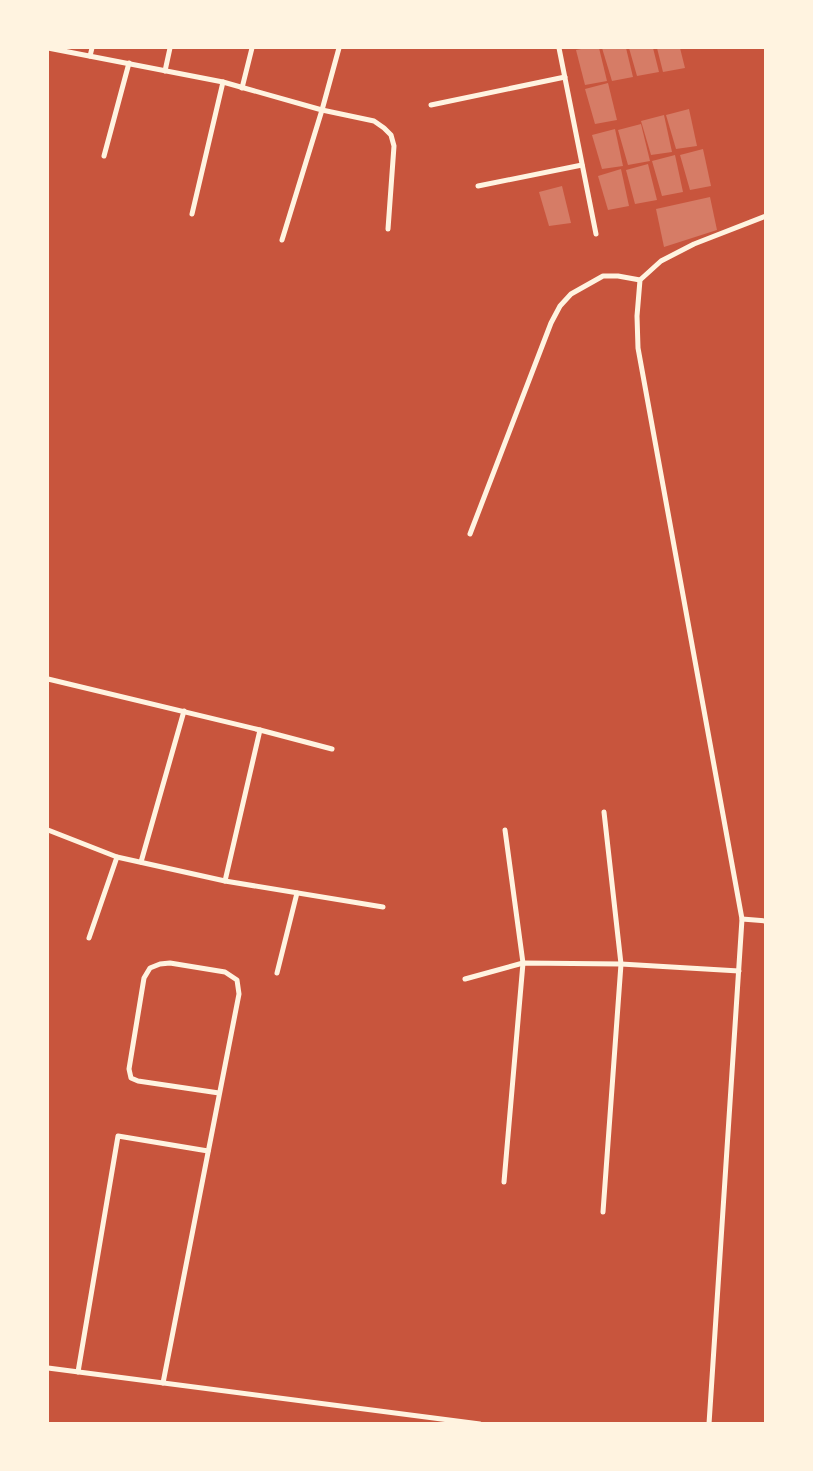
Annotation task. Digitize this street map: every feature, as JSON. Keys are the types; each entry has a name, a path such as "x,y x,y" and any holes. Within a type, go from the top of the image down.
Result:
{"street":[{"path":"48,48 223,82 322,110 374,121 391,135 394,146 388,229"},
{"path":"90,56 92,48"},
{"path":"165,70 170,48"},
{"path":"242,88 252,48"},
{"path":"282,240 339,48"},
{"path":"559,48 596,234"},
{"path":"104,156 129,63"},
{"path":"431,105 565,77"},
{"path":"192,214 223,82"},
{"path":"478,186 582,165"},
{"path":"709,1424 742,919 638,348 637,316 640,280 661,261 694,244 766,216"},
{"path":"470,534 551,323 560,306 571,294 603,276 618,276 640,280"},
{"path":"48,678 260,730 332,750"},
{"path":"141,862 184,711"},
{"path":"225,881 260,730"},
{"path":"603,1212 621,964 604,812"},
{"path":"48,830 117,857 225,881 383,907"},
{"path":"504,1182 523,963 505,830"},
{"path":"89,938 117,857"},
{"path":"277,973 297,894"},
{"path":"742,919 766,921"},
{"path":"163,1383 239,994 237,980 224,972 170,963 150,968 144,978 130,1069 131,1078 138,1081 219,1093"},
{"path":"466,979 523,963 621,964 739,971"},
{"path":"78,1372 118,1136 208,1151"},
{"path":"48,1368 480,1424"}],"building":[{"path":"599,48 607,81 585,85 576,50"},
{"path":"602,48 626,48 633,77 612,81"},
{"path":"629,48 653,48 659,72 637,76"},
{"path":"657,48 680,48 685,68 663,72"},
{"path":"608,83 617,120 595,124 585,89"},
{"path":"689,109 697,146 676,149 666,115"},
{"path":"664,115 672,152 651,155 641,121"},
{"path":"641,124 650,161 628,165 618,130"},
{"path":"615,129 623,166 602,169 592,135"},
{"path":"703,149 711,186 690,190 680,155"},
{"path":"675,155 683,192 662,196 652,161"},
{"path":"648,164 657,200 635,204 626,170"},
{"path":"621,169 629,206 608,210 598,176"},
{"path":"562,186 571,223 549,226 539,192"},
{"path":"710,197 717,230 664,247 656,209"}]}
